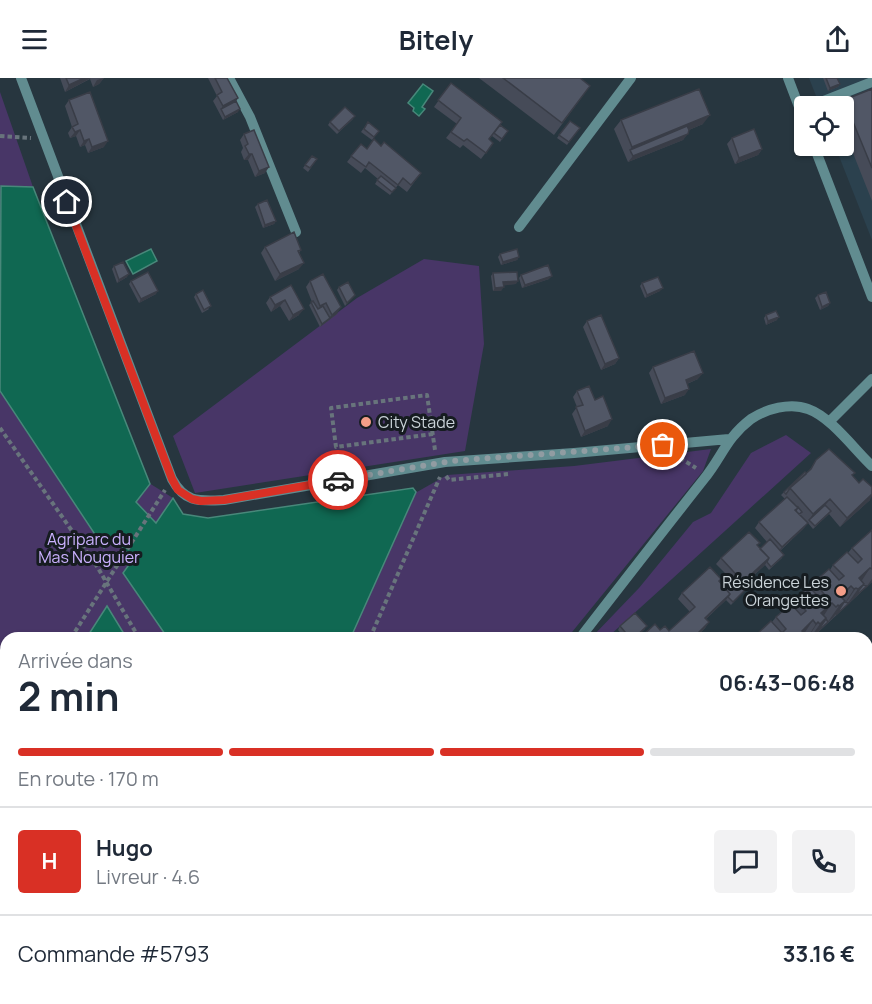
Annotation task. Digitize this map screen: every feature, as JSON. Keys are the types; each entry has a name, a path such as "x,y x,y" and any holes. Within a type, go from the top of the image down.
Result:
{"street":[{"path":"21,78 172,479 178,490 192,499 224,500 445,462 729,439"},
{"path":"230,78 250,117 296,232"},
{"path":"519,227 631,78"},
{"path":"788,78 796,96"},
{"path":"836,96 872,82"},
{"path":"818,156 872,297"},
{"path":"829,422 872,379"},
{"path":"585,632 707,475 729,439 753,418 771,409 794,406 808,408 829,422 872,466"}],"path":[{"path":"0,136 44,138"},
{"path":"0,428 106,581 136,632"},
{"path":"373,632 435,491 445,462"},
{"path":"75,632 172,479"}],"shaded area":[{"path":"809,78 872,78 872,240 839,156 854,156 854,96 816,96"},
{"path":"423,84 433,91 422,107 425,109 419,116 408,103"},
{"path":"1,186 33,187 150,484 136,502 156,523 173,498 183,514 208,518 413,488 416,492 353,632 164,632 123,573 133,559 112,537 104,548 0,391"},
{"path":"151,249 157,261 133,274 126,261"},
{"path":"107,606 123,632 90,632"}],"green space":[{"name":"Agriparc du Mas Nouguier","path":"0,92 33,187 149,483 173,498 183,514 208,518 413,488 417,492 447,475 574,466 711,449 703,471 572,632 0,632"},
{"path":"424,259 479,266 484,344 465,451 195,493 173,436 357,298"},
{"path":"786,435 811,453 614,632 597,632 639,588 693,522 711,513 751,453"}],"building":[{"path":"66,78 84,78 69,85"},
{"path":"215,78 227,78 238,98 223,106 217,95 222,92"},
{"path":"503,78 580,78 590,86 562,123"},
{"path":"826,78 837,78 840,84 830,88"},
{"path":"451,83 502,122 489,139 493,143 486,153 467,139 464,141 451,132 461,118 438,100"},
{"path":"699,89 710,115 632,147 621,120"},
{"path":"872,89 872,168 854,124 854,96"},
{"path":"90,92 108,141 92,147 89,139 84,141 80,130 75,132 72,127 78,124 69,100"},
{"path":"236,101 240,109 225,117 221,109"},
{"path":"345,107 355,116 339,131 330,122"},
{"path":"570,121 580,128 569,142 559,135"},
{"path":"368,122 379,131 374,137 364,129"},
{"path":"500,125 508,131 502,139 494,133"},
{"path":"687,126 688,134 633,156 630,150"},
{"path":"754,129 762,149 739,158 732,138"},
{"path":"254,130 269,167 259,171 252,154 249,154 245,146 248,144 244,134"},
{"path":"374,139 381,146 384,142 421,173 411,185 403,178 398,185 369,162 366,167 351,156 361,144 367,149"},
{"path":"312,156 317,159 310,168 305,165"},
{"path":"381,176 396,188 392,192 377,180"},
{"path":"267,200 276,221 265,225 258,204"},
{"path":"294,232 301,250 298,251 304,263 280,274 265,247"},
{"path":"517,249 519,257 503,262 500,254"},
{"path":"123,262 129,274 119,280 114,266"},
{"path":"548,265 552,276 525,285 521,275"},
{"path":"148,272 158,291 141,299 131,281"},
{"path":"517,272 518,281 503,282 504,287 495,288 493,273"},
{"path":"323,274 341,307 332,315 326,303 320,306 310,281"},
{"path":"658,277 663,288 647,295 642,283"},
{"path":"348,282 355,295 347,303 339,287"},
{"path":"291,285 304,309 293,315 285,300 275,305 270,297"},
{"path":"203,290 211,306 204,310 196,294"},
{"path":"826,292 830,303 822,307 818,295"},
{"path":"313,301 318,309 323,306 330,318 322,324 311,302"},
{"path":"776,311 779,317 768,321 766,315"},
{"path":"601,315 619,358 605,364 587,321"},
{"path":"694,351 703,373 686,380 689,389 665,398 653,367"},
{"path":"589,386 595,400 603,396 612,419 585,431 576,407 583,405 577,391"},
{"path":"829,449 855,473 852,475 859,483 863,479 872,487 872,494 847,518 830,499 813,514 790,488"},
{"path":"805,472 806,474 786,494 784,492"},
{"path":"787,497 798,508 795,510 808,523 782,547 759,522"},
{"path":"825,505 831,511 815,526 809,520"},
{"name":"Résidence Les Orangettes","path":"872,530 872,569 870,568 859,578 864,584 858,589 851,586 840,596 845,601 836,607 832,603 821,613 826,618 820,624 818,622 816,624 813,620 803,632 783,632 786,629 776,617 791,604 801,615 806,611 795,599 809,587 820,598 824,594 814,582 829,569 839,580 844,576 833,565 847,552 858,563 862,559 852,548"},
{"path":"749,532 760,543 757,545 769,558 743,582 721,558"},
{"path":"770,539 784,555 771,567 767,562 769,558 760,549"},
{"path":"710,567 730,594 705,618 709,622 699,632 646,632 655,624 660,630 665,626 669,631 695,607 682,593"},
{"path":"731,575 745,590 733,602 722,584"},
{"path":"863,585 867,586 854,597"},
{"path":"844,602 849,603 836,615"},
{"path":"635,613 647,626 640,632 625,632 620,626"},
{"path":"826,619 828,622 817,632"},
{"name":"Résidence Les Orangettes","path":"771,621 781,632 759,632"}],"way so far":[{"path":"338,480 452,461 663,445"}],"place":[{"name":"City Stade","path":"366,422"},
{"name":"Résidence Les Orangettes","path":"841,591"}],"route":[{"path":"67,202 130,372 178,490 192,499 201,501 224,500 338,480"}]}
